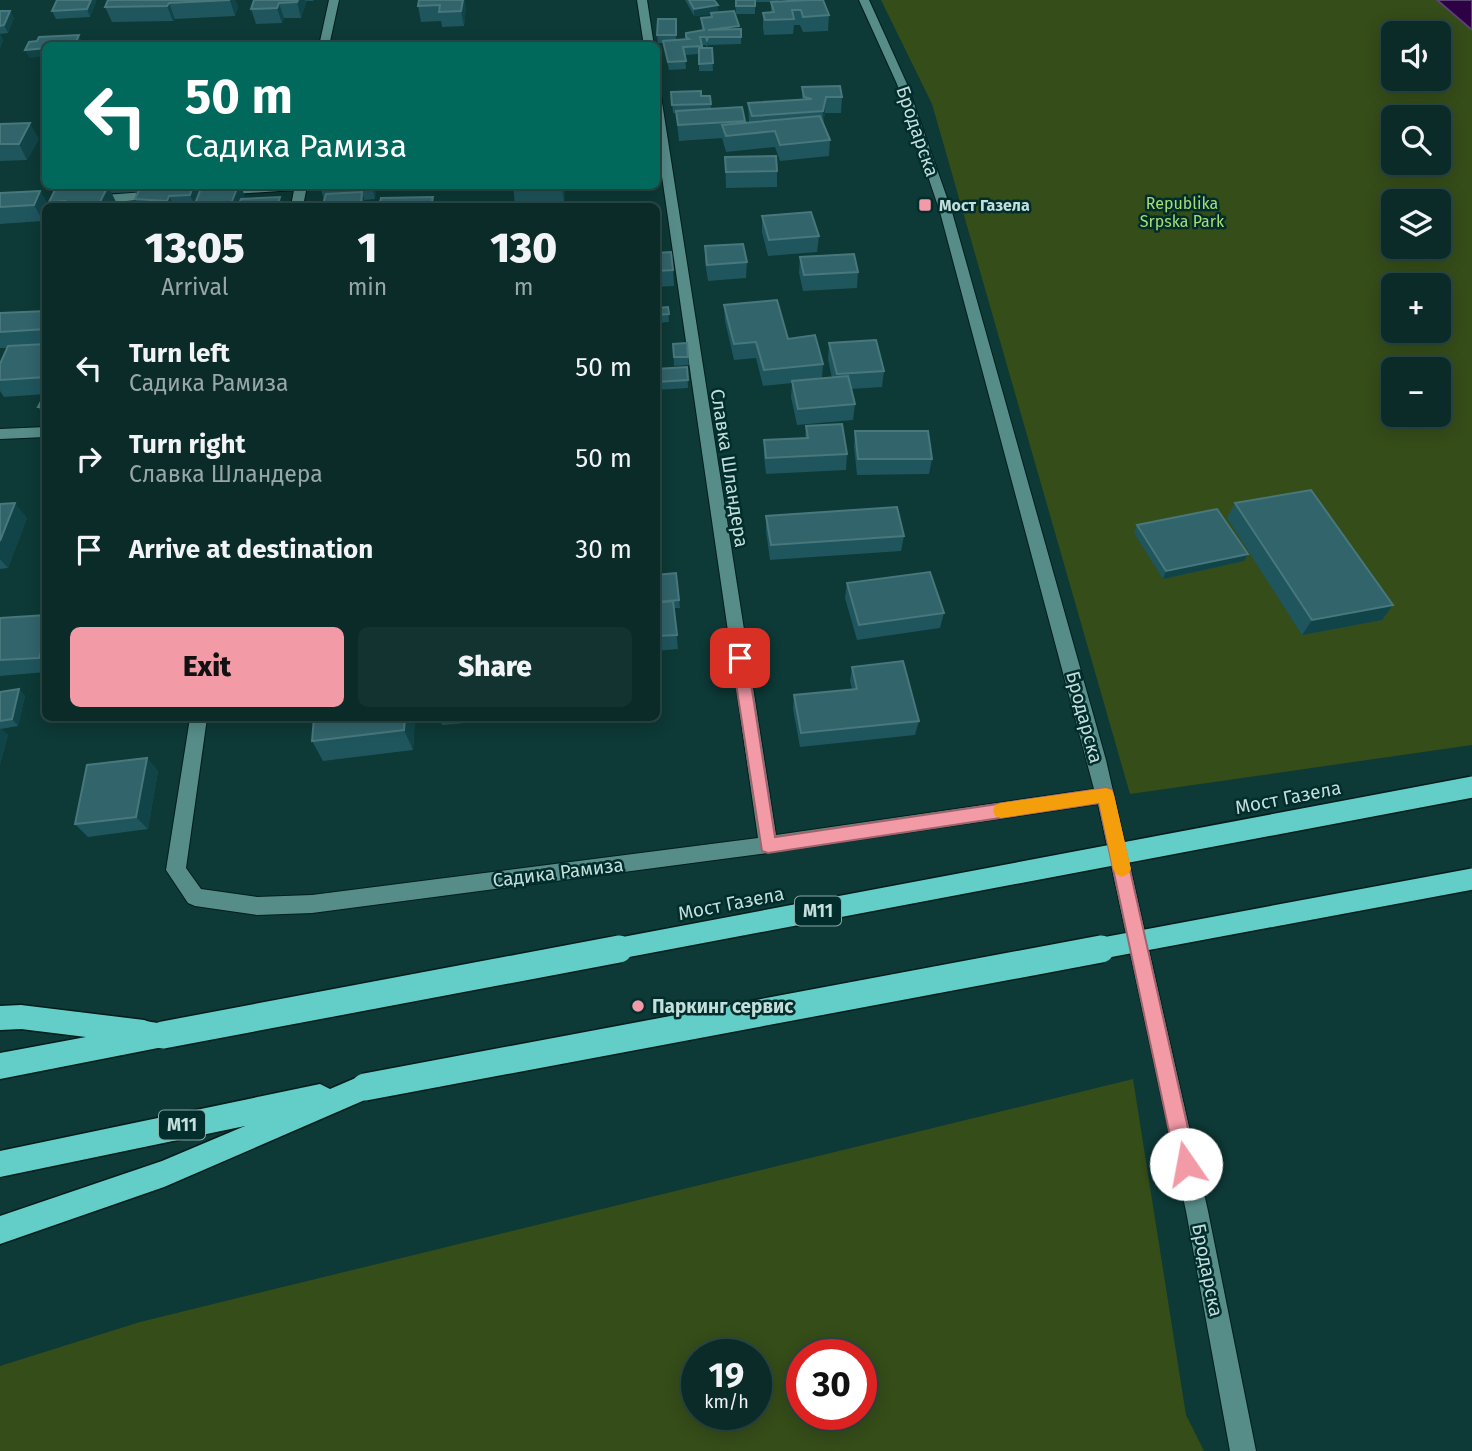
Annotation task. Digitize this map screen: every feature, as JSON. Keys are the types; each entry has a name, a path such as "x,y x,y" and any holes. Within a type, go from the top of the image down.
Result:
{"highway":[{"name":"Мост Газела","path":"163,1035 1472,787"},
{"name":"M11","path":"0,1164 365,1087 1472,879"},
{"path":"0,1018 21,1017 163,1035"},
{"name":"M11","path":"0,1066 163,1035"},
{"path":"0,1230 164,1174 365,1087"}],"street":[{"path":"325,42 334,0"},
{"path":"642,0 648,42"},
{"name":"Бродарска","path":"864,0 902,84 949,223 1106,795 1197,1211 1243,1451"},
{"name":"Славка Шландера","path":"660,123 768,845"},
{"path":"205,192 253,189"},
{"path":"82,200 178,194"},
{"path":"0,434 42,432"},
{"name":"Садика Рамиза","path":"198,721 177,870 195,897 257,906 312,904 768,845 1106,795"}],"green space":[{"name":"Republika Srpska Park","path":"881,0 1437,0 1472,30 1472,745 1130,794 932,104"},
{"path":"1133,1079 1186,1415 1204,1451 0,1451 0,1366 140,1322"}],"shaded area":[{"path":"1437,0 1472,0 1472,30"}],"building":[{"path":"57,0 91,0 87,9 52,11"},
{"path":"108,0 230,0 169,3 167,6 105,7"},
{"path":"254,0 298,0 279,3 277,8 251,9"},
{"path":"419,0 463,0 461,11 439,12 440,5 418,6"},
{"path":"689,0 714,0 718,5 694,9"},
{"path":"736,0 755,0 755,6 736,6"},
{"path":"823,0 829,15 803,17 801,10 792,10 794,19 765,20 763,13 774,12 771,2"},
{"path":"0,11 10,11 4,25 0,26"},
{"path":"734,11 739,26 708,30 741,29 741,37 708,37 707,40 706,37 700,37 702,46 683,47 686,61 668,62 663,41 689,39 686,33 704,30 701,18 712,17 711,13"},
{"path":"658,19 676,19 676,35 657,35"},
{"path":"79,35 76,42 42,42 42,48 25,50 29,42 37,41 39,37"},
{"path":"699,48 712,48 713,63 699,64"},
{"path":"840,86 842,97 826,97 823,111 752,116 748,103 812,99 804,97 802,87"},
{"path":"701,91 701,96 710,96 711,104 672,105 671,92"},
{"path":"742,107 745,121 678,125 676,111"},
{"path":"820,116 830,140 780,145 775,131 726,136 722,125"},
{"path":"30,123 19,144 0,144 0,124"},
{"path":"776,156 777,171 726,172 725,157"},
{"path":"56,189 106,189 100,203 49,202"},
{"path":"140,189 192,189 190,195 169,196 167,201 135,199"},
{"path":"201,189 237,189 231,203 195,203"},
{"path":"40,191 34,205 0,207 0,193"},
{"path":"362,192 361,203 323,203 326,194"},
{"path":"280,197 278,203 239,203 241,199"},
{"path":"433,197 432,203 380,203 381,198"},
{"path":"811,212 819,236 769,240 762,216"},
{"path":"743,244 747,262 707,265 705,246"},
{"path":"671,252 673,270 660,271 660,253"},
{"path":"854,254 858,272 804,275 800,257"},
{"path":"777,300 788,339 815,335 823,364 764,370 756,342 734,344 724,305"},
{"path":"668,307 669,314 660,315 660,308"},
{"path":"42,311 42,329 0,332 0,313"},
{"path":"876,340 884,371 837,374 829,343"},
{"path":"687,343 688,357 674,357 673,344"},
{"path":"42,344 42,377 0,380 0,364 8,346"},
{"path":"687,367 688,380 660,382 660,369"},
{"path":"848,376 855,404 798,409 792,381"},
{"path":"842,424 847,454 766,458 764,440 808,438 806,426"},
{"path":"855,431 928,431 932,459 858,459"},
{"path":"1311,490 1393,605 1312,620 1235,503"},
{"path":"15,503 0,541 0,504"},
{"path":"897,507 904,536 771,545 766,516"},
{"path":"1217,509 1248,554 1166,571 1137,525"},
{"path":"930,572 944,613 859,625 847,583"},
{"path":"676,573 679,600 660,602 660,575"},
{"path":"673,601 677,635 660,636 660,603"},
{"path":"42,615 42,649 39,658 0,660 0,618"},
{"path":"903,661 919,721 801,733 794,695 857,689 852,667"},
{"path":"19,689 12,719 0,721 0,692"},
{"path":"314,721 405,721 404,730 312,741"},
{"path":"147,758 136,817 75,824 87,765"}],"slow traffic":[{"path":"1001,811 1106,795 1122,869"}],"place":[{"name":"Мост Газела","path":"925,205"},
{"name":"Паркинг сервис","path":"638,1006"}],"route":[{"path":"740,658 768,845 1106,795 1186,1164"}]}
